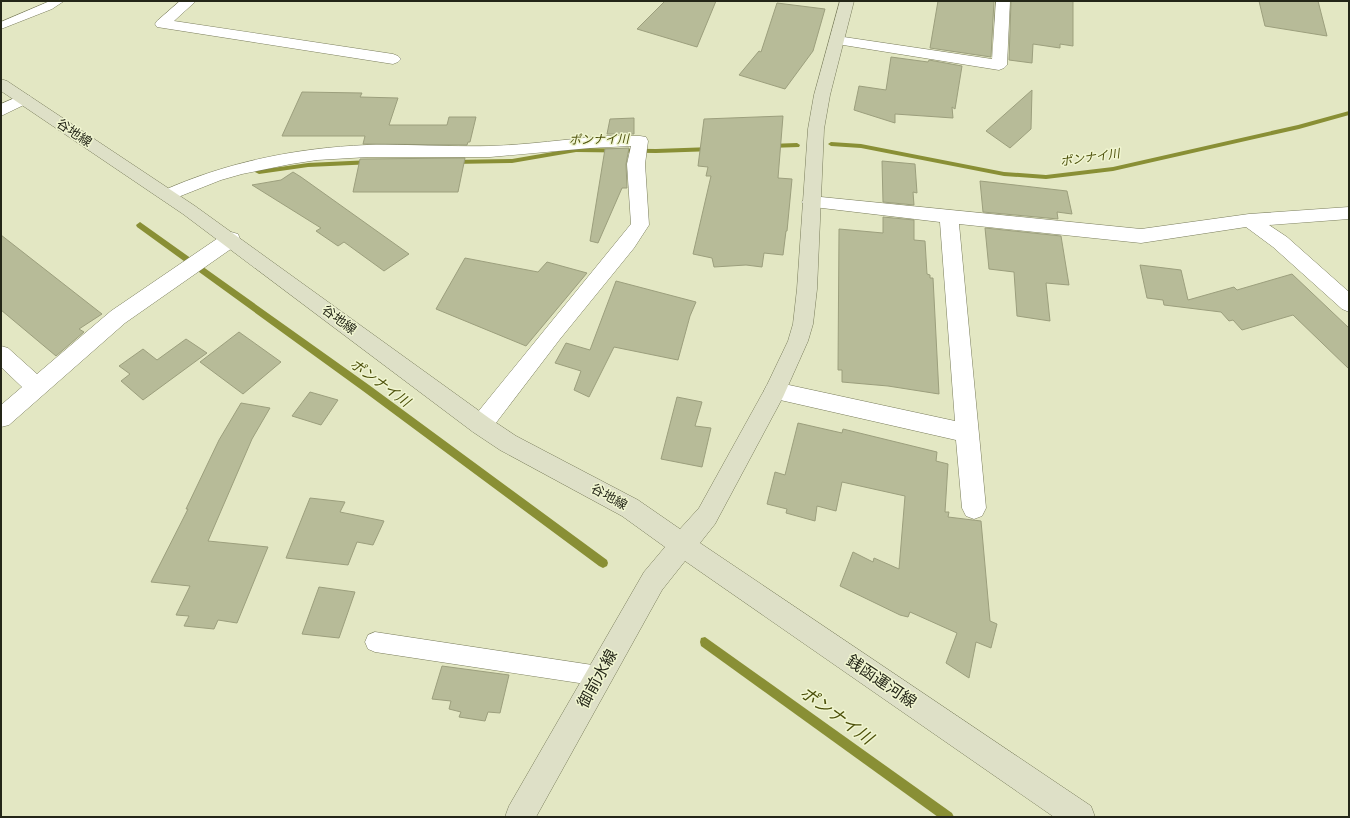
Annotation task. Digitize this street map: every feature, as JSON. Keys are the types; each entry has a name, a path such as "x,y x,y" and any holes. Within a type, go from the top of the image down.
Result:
{"street":[{"path":"189,1 162,24 393,59"},
{"name":"御前水線","path":"520,817 653,581 707,516 775,390 798,341 803,324 807,289 817,118 847,1"},
{"path":"837,40 999,65 1003,1"},
{"name":"谷地線","path":"1,84 168,195 231,239 481,425 508,443 630,508 683,546"},
{"path":"1,111 24,100"},
{"path":"168,195 189,185 244,168 294,158 366,151 506,151 580,143 640,141 636,164 640,224 627,243 553,333 481,425"},
{"path":"811,202 1141,236 1249,220 1349,213"},
{"path":"949,217 974,508"},
{"path":"1249,220 1280,242 1349,304"},
{"path":"1,418 118,317 231,239"},
{"path":"1,354 36,387"},
{"path":"775,390 967,433"},
{"name":"銭函運河線","path":"683,546 1080,817"}],"lane":[{"path":"1,26 48,7 58,1"},
{"path":"375,642 600,676"}],"building":[{"path":"665,1 716,1 697,47 637,29"},
{"path":"938,1 994,1 991,57 930,48"},
{"path":"1011,1 1073,1 1073,46 1060,44 1060,48 1033,44 1032,63 1009,60"},
{"path":"1259,1 1318,1 1327,36 1265,26"},
{"path":"777,3 825,9 813,51 785,89 739,75 759,51 761,52"},
{"path":"891,57 928,62 929,60 962,66 955,109 952,107 953,118 895,114 895,123 854,110 859,86 886,90"},
{"path":"1032,90 1031,129 1010,148 986,131"},
{"path":"302,92 362,93 360,97 398,98 389,125 447,125 449,117 476,117 470,142 468,142 467,145 363,144 365,136 282,136"},
{"path":"783,116 778,178 792,179 783,255 764,253 762,267 746,265 714,267 712,258 693,254 711,176 706,176 708,167 698,166 704,119"},
{"path":"634,118 634,134 607,134 610,119"},
{"path":"629,148 626,164 627,188 622,188 598,243 590,241 605,149"},
{"path":"465,158 458,192 353,192 360,159"},
{"path":"882,161 915,164 917,193 913,192 914,205 883,202"},
{"path":"293,172 409,254 384,271 344,242 338,246 316,231 321,228 252,185 281,180"},
{"path":"980,181 1067,191 1072,214 1057,212 1058,219 983,212"},
{"path":"883,217 914,220 914,240 925,241 927,274 930,275 930,278 933,278 939,394 888,386 842,382 842,370 838,370 839,229 883,233"},
{"path":"985,228 1061,236 1069,285 1046,283 1050,321 1017,316 1014,272 989,269"},
{"path":"1,235 102,314 79,329 84,332 56,356 1,310"},
{"path":"465,258 538,272 547,262 587,273 526,346 436,309"},
{"path":"1140,265 1181,270 1188,300 1234,287 1237,290 1292,274 1349,328 1349,369 1293,315 1242,330 1233,320 1229,321 1221,312 1164,305 1163,300 1147,298"},
{"path":"616,281 696,302 690,316 678,360 614,347 589,397 574,390 581,371 555,363 566,343 590,350"},
{"path":"239,332 281,362 243,394 200,362"},
{"path":"186,339 207,353 143,400 121,381 130,374 119,366 143,349 157,360"},
{"path":"310,392 338,400 321,425 292,416"},
{"path":"677,397 702,402 695,426 711,428 702,467 661,459"},
{"path":"241,403 270,408 252,439 208,541 268,547 237,623 218,620 214,629 184,626 189,616 176,615 190,586 151,582 188,509 186,509 219,440"},
{"path":"798,423 842,433 843,429 937,452 936,461 948,464 945,512 949,512 948,517 981,521 990,621 997,624 991,648 976,642 969,678 946,663 957,633 910,612 908,617 900,615 840,586 853,552 873,562 874,558 899,569 905,496 842,482 836,511 817,506 815,521 786,513 787,509 767,504 775,472 785,475"},
{"path":"310,498 345,502 340,512 384,521 373,545 357,542 348,565 286,558"},
{"path":"319,587 355,592 339,638 302,634"},
{"path":"442,666 509,675 500,713 488,712 485,721 459,717 461,712 449,709 451,701 432,699"}],"waterway":[{"name":"ポンナイ川","path":"831,144 861,146 1004,174 1046,177 1113,169 1299,127 1349,113"},
{"name":"ポンナイ川","path":"769,146 797,145"},
{"name":"ポンナイ川","path":"452,162 512,161 576,150 656,151 712,149"},
{"name":"ポンナイ川","path":"259,172 308,165 371,162"},
{"name":"ポンナイ川","path":"140,225 366,388 603,563"},
{"name":"ポンナイ川","path":"705,642 948,817"}]}
